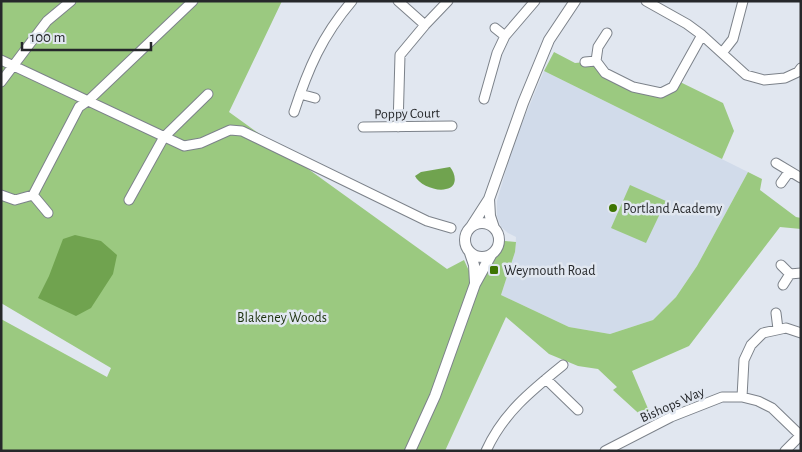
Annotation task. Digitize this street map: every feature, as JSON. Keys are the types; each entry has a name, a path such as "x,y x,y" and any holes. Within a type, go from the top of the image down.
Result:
{"street":[{"path":"1,82 47,21 71,1"},
{"path":"1,195 15,200 33,195 79,107 89,100 193,1"},
{"path":"294,112 306,75 319,49 335,22 352,1"},
{"path":"398,1 425,25"},
{"path":"398,127 400,55 448,1"},
{"path":"484,99 505,36 535,1"},
{"path":"646,1 687,24 702,35 746,75 764,80 785,78 800,71"},
{"path":"722,53 733,39 743,1"},
{"path":"475,284 474,265 464,241 467,232 489,199 523,102 549,40 574,2"},
{"path":"495,28 505,36"},
{"path":"607,34 598,47 596,61 606,73 633,86 661,93 672,87 702,35"},
{"path":"1,60 184,146 202,143 230,130 242,131 427,221 450,228"},
{"path":"585,62 596,61"},
{"path":"130,200 164,137 208,94"},
{"path":"300,94 315,98"},
{"name":"Poppy Court","path":"364,127 452,126"},
{"path":"776,164 801,178"},
{"path":"781,183 789,172"},
{"path":"33,195 48,213"},
{"path":"410,451 435,396 475,284 499,241 490,216 489,199"},
{"path":"471,226 480,223 494,228"},
{"path":"470,253 480,258 491,255"},
{"path":"781,265 790,274"},
{"path":"790,274 801,273"},
{"path":"783,285 790,274"},
{"path":"776,313 778,330"},
{"path":"742,397 744,360 752,344 763,333 786,328 801,333"},
{"path":"489,450 495,433 522,398 563,364"},
{"path":"546,379 578,410"},
{"name":"Bishops Way","path":"605,451 671,417 722,397 742,397 758,400 772,408 800,436"},
{"path":"785,451 800,436"}],"shaded area":[{"name":"Portland Academy","path":"544,71 748,172 697,266 676,297 653,320 610,334 569,327 501,295 515,252 516,237 501,227 497,216 497,201 514,142"},
{"path":"450,167 454,173 455,180 450,188 442,190 429,187 420,182 415,176 421,172"},
{"path":"75,235 101,241 117,255 113,274 91,308 76,316 38,298 49,276 63,239"}],"green space":[{"name":"Blakeney Woods","path":"1,1 282,1 229,112 447,269 464,260 475,284 482,273 495,240 516,242 515,252 501,295 569,327 610,334 653,320 676,297 697,266 748,172 762,179 760,190 796,217 801,218 801,229 780,227 689,346 632,371 652,418 647,421 613,390 617,387 598,369 578,366 549,354 506,317 445,451 1,451 1,319 107,377 111,368 1,303"},
{"path":"554,52 575,63 596,61 606,73 661,93 676,80 723,103 734,131 722,159 544,71"},
{"path":"630,185 666,201 646,243 611,228"}],"place":[{"name":"Portland Academy","path":"613,208"},
{"name":"Weymouth Road","path":"494,270"}]}
